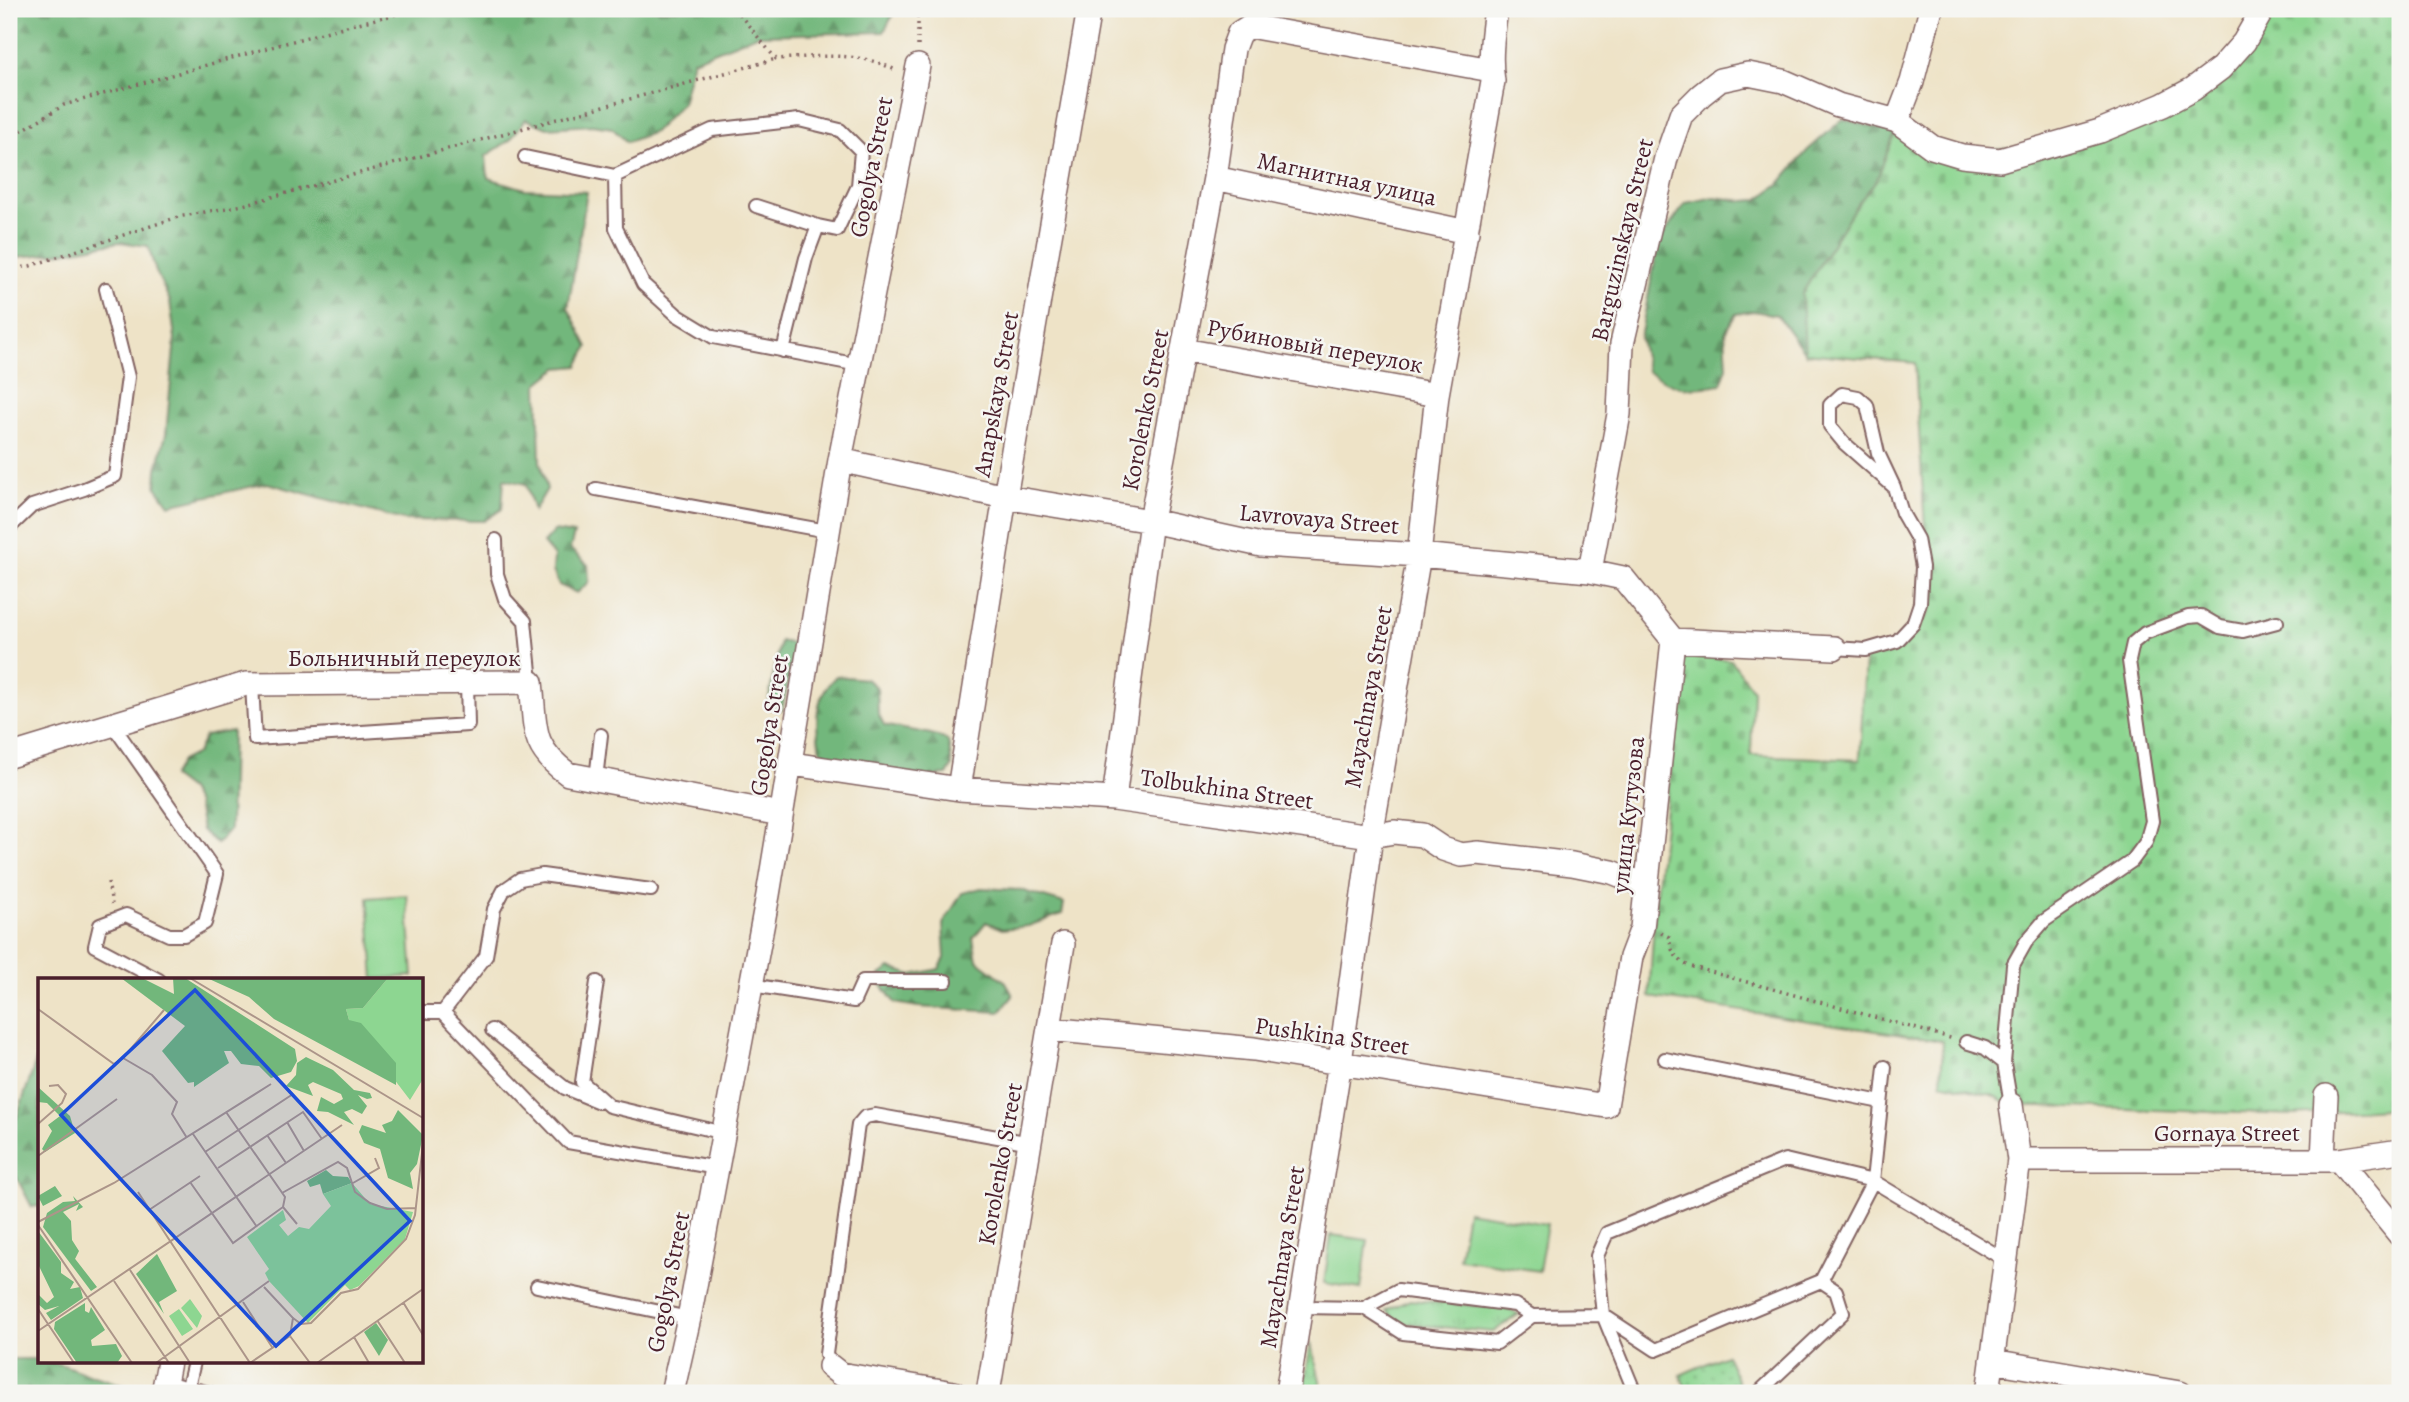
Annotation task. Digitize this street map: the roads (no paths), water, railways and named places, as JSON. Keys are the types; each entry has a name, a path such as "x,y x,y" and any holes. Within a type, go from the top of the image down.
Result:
{"street":[{"name":"Anapskaya Street","path":"959,789 1005,496 1089,9"},
{"name":"Mayachnaya Street","path":"1287,1393 1340,1062 1371,836 1419,555 1437,395 1493,81 1491,70 1496,9"},
{"path":"1931,9 1912,82 1897,121 1932,147 1962,156 2000,160 2100,131 2163,105 2193,89 2221,68 2244,42 2263,9"},
{"name":"Korolenko Street","path":"1114,799 1151,521 1216,178 1233,49 1240,33 1250,26 1491,70"},
{"name":"Gogolya Street","path":"672,1393 689,1318 792,764 840,460 917,73"},
{"name":"Barguzinskaya Street","path":"1590,571 1619,414 1622,344 1666,158 1681,115 1720,80 1748,74 1783,81 1838,105 1897,121"},
{"name":"Магнитная улица","path":"1216,178 1467,232"},
{"name":"Рубиновый переулок","path":"1183,350 1437,395"},
{"name":"Lavrovaya Street","path":"840,460 1005,496 1151,521 1261,545 1419,555 1590,571"},
{"path":"1590,571 1623,578 1673,640 1834,648"},
{"name":"улица Кутузова","path":"1606,1106 1631,957 1642,928 1673,640"},
{"name":"Больничный переулок","path":"9,756 112,723 251,684 531,682 537,743 550,761 568,774 781,814"},
{"name":"Tolbukhina Street","path":"792,764 959,789 1114,799 1371,836 1394,832 1422,835 1443,849 1461,855 1478,853 1572,864 1612,872 1647,886"},
{"name":"Korolenko Street","path":"988,1393 1063,944"},
{"name":"Pushkina Street","path":"1049,1028 1254,1049 1606,1106"},
{"path":"2326,1096 2331,1160 2400,1235"},
{"path":"1988,1393 2019,1160 2011,1105"},
{"name":"Gornaya Street","path":"2019,1160 2331,1160 2400,1151"},
{"path":"1992,1360 2180,1393"},
{"path":"830,1366 840,1374 954,1393"}],"lane":[{"path":"525,157 615,176 712,130 799,120 840,130 861,151 858,186 837,230 756,206"},
{"path":"615,176 616,229 643,284 677,315 713,337 859,365"},
{"path":"783,352 806,258 818,226"},
{"path":"9,528 32,506 115,476 128,376 106,289"},
{"path":"1834,648 1867,650 1897,641 1913,624 1920,603 1922,567 1917,539 1902,513 1895,486 1878,453 1867,405 1858,397 1842,394 1830,405 1830,426 1844,443 1895,486"},
{"path":"596,489 827,531"},
{"path":"496,540 497,575 505,599 525,621 531,682"},
{"path":"2011,1105 2004,1063 2013,965 2026,942 2044,921 2132,861 2146,842 2152,821 2129,661 2133,643 2146,633 2188,617 2201,617 2220,627 2243,631 2277,622"},
{"path":"251,684 255,739 468,725 467,682"},
{"path":"112,723 217,874 205,923 184,935 169,936 126,915 100,925 95,946 155,978"},
{"path":"596,779 601,735"},
{"path":"443,1012 486,956 494,909 504,890 520,879 542,875 651,890"},
{"path":"751,985 854,1001 863,981 946,981"},
{"path":"597,982 582,1082 609,1106"},
{"path":"424,1012 443,1012 568,1142 717,1168"},
{"path":"492,1030 565,1088 609,1106 724,1132"},
{"path":"1966,1042 1985,1048 2004,1063"},
{"path":"1665,1059 1881,1102"},
{"path":"1301,1307 1364,1308 1398,1290 1515,1305 1532,1316 1603,1315 1656,1350 1821,1281 1873,1181 1885,1068"},
{"path":"830,1366 826,1354 858,1125 865,1116 875,1115 1031,1143"},
{"path":"1636,1393 1603,1315 1597,1256 1607,1233 1786,1160 1873,1181 2005,1260"},
{"path":"1758,1393 1843,1313 1836,1291 1821,1281"},
{"path":"537,1286 689,1318"},
{"path":"1364,1308 1403,1333 1497,1343 1532,1316"},
{"path":"188,1387 194,1364"},
{"path":"166,1379 210,1393"},
{"path":"449,1393 456,1393"}]}
